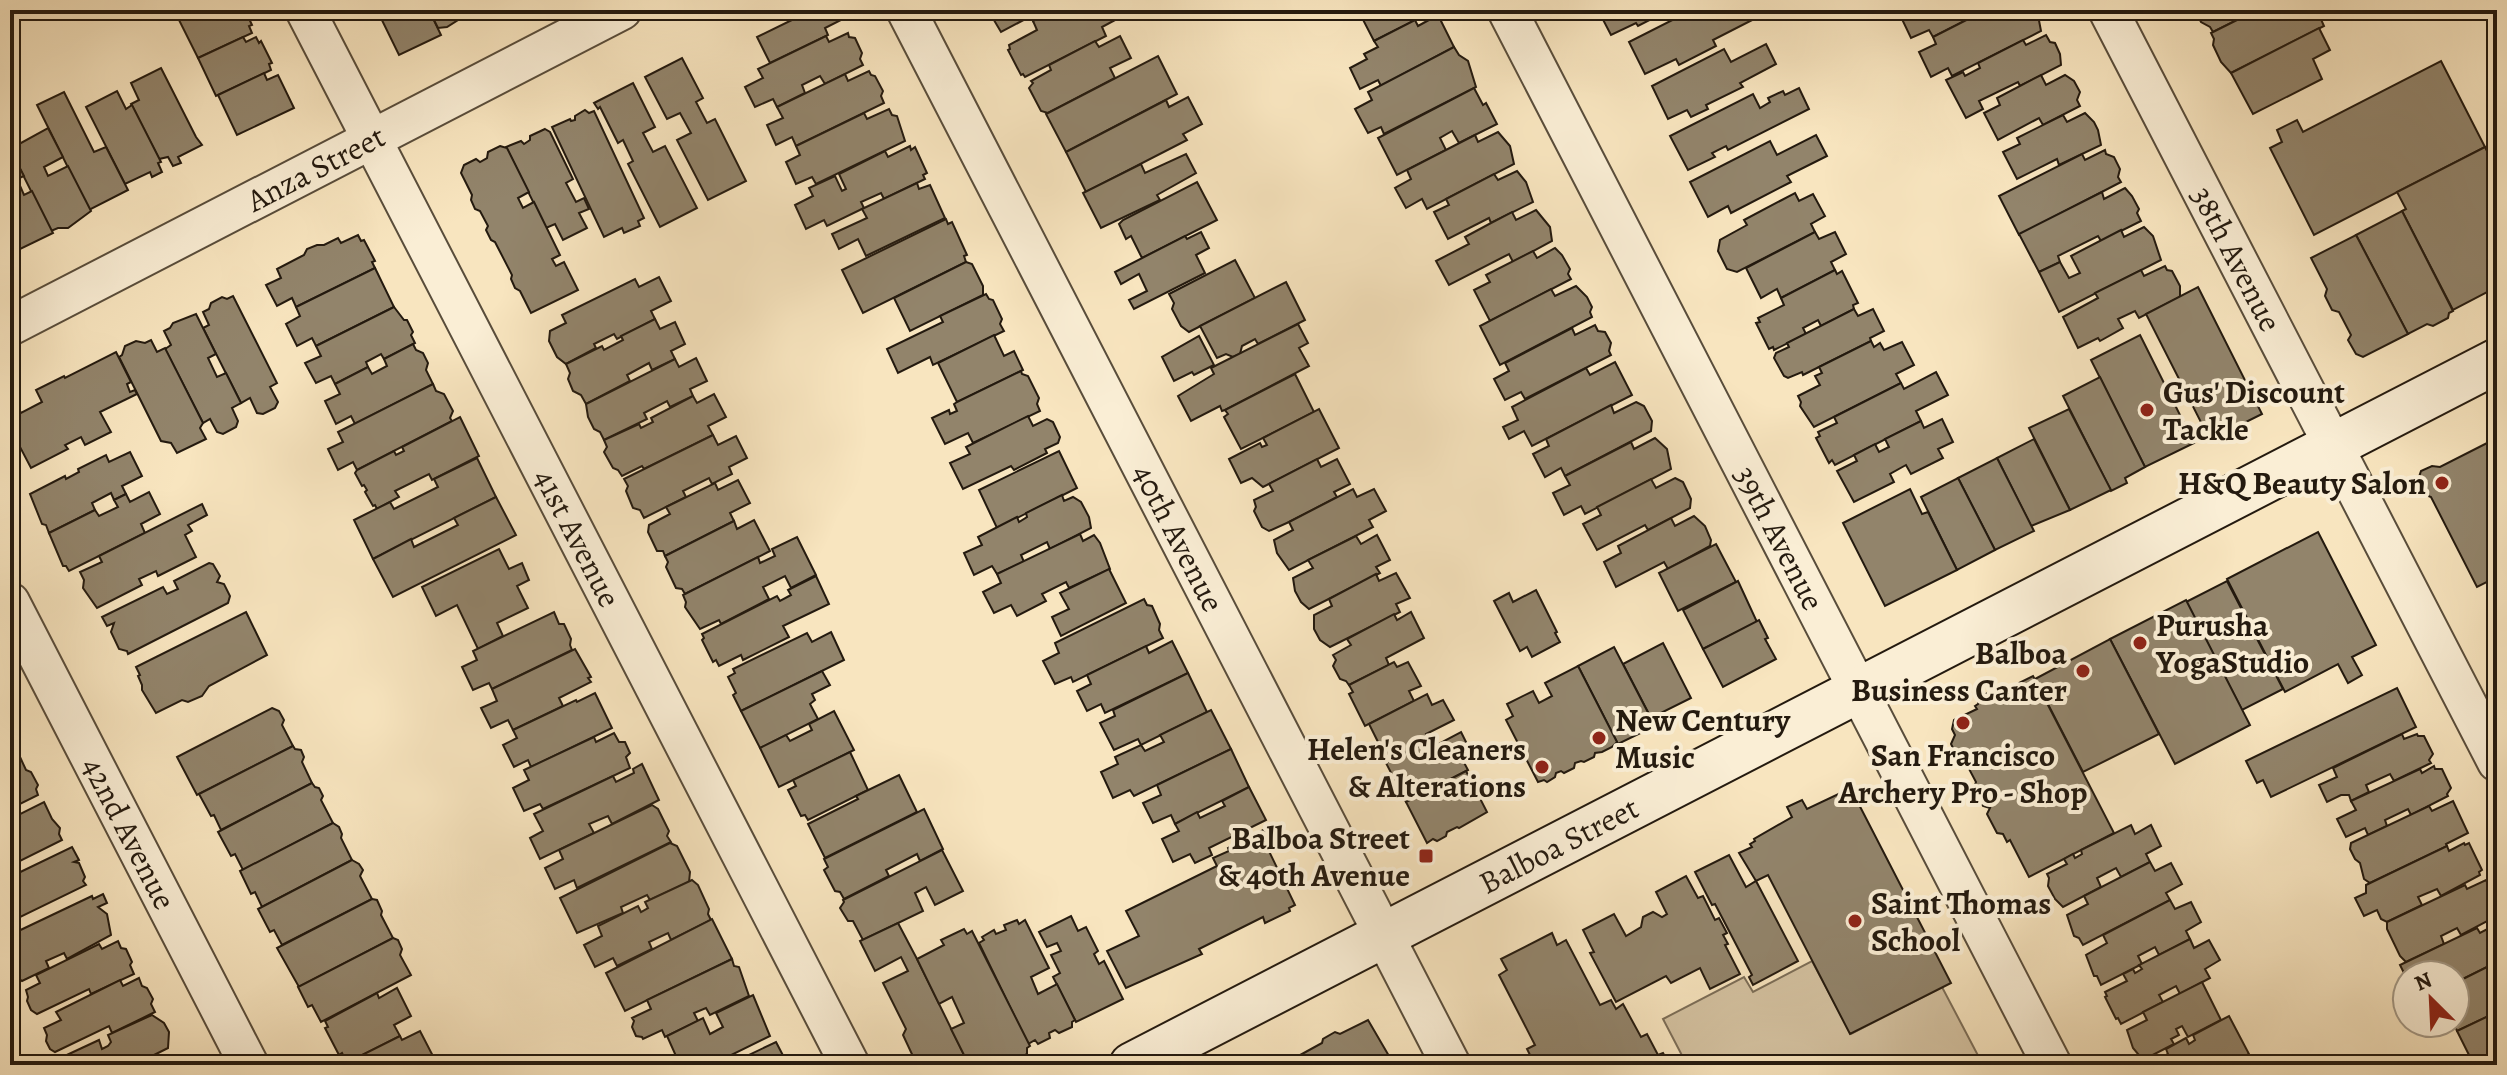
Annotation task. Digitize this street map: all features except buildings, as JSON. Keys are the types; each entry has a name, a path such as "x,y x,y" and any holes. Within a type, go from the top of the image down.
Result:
{"street":[{"name":"41st Avenue","path":"305,10 850,1065"},
{"name":"Anza Street","path":"10,326 622,10"},
{"name":"40th Avenue","path":"906,10 1451,1065"},
{"name":"39th Avenue","path":"1507,10 2052,1065"},
{"name":"38th Avenue","path":"2108,10 2497,762"},
{"name":"Balboa Street","path":"1132,1065 2497,361"},
{"name":"42nd Avenue","path":"10,602 249,1065"}],"shaded area":[{"path":"1812,961 1851,1034 1942,987 1983,1065 1687,1065 1663,1019 1744,977 1753,992"}],"place":[{"name":"Gus' Discount Tackle","path":"2147,410"},
{"name":"H&Q Beauty Salon","path":"2442,483"},
{"name":"Purusha YogaStudio","path":"2140,643"},
{"name":"Balboa Business Canter","path":"2083,671"},
{"name":"San Francisco Archery Pro - Shop","path":"1963,723"},
{"name":"New Century Music","path":"1599,738"},
{"name":"Helen's Cleaners & Alterations","path":"1542,767"},
{"name":"Balboa Street & 40th Avenue","path":"1426,856"},
{"name":"Saint Thomas School","path":"1855,921"}]}
